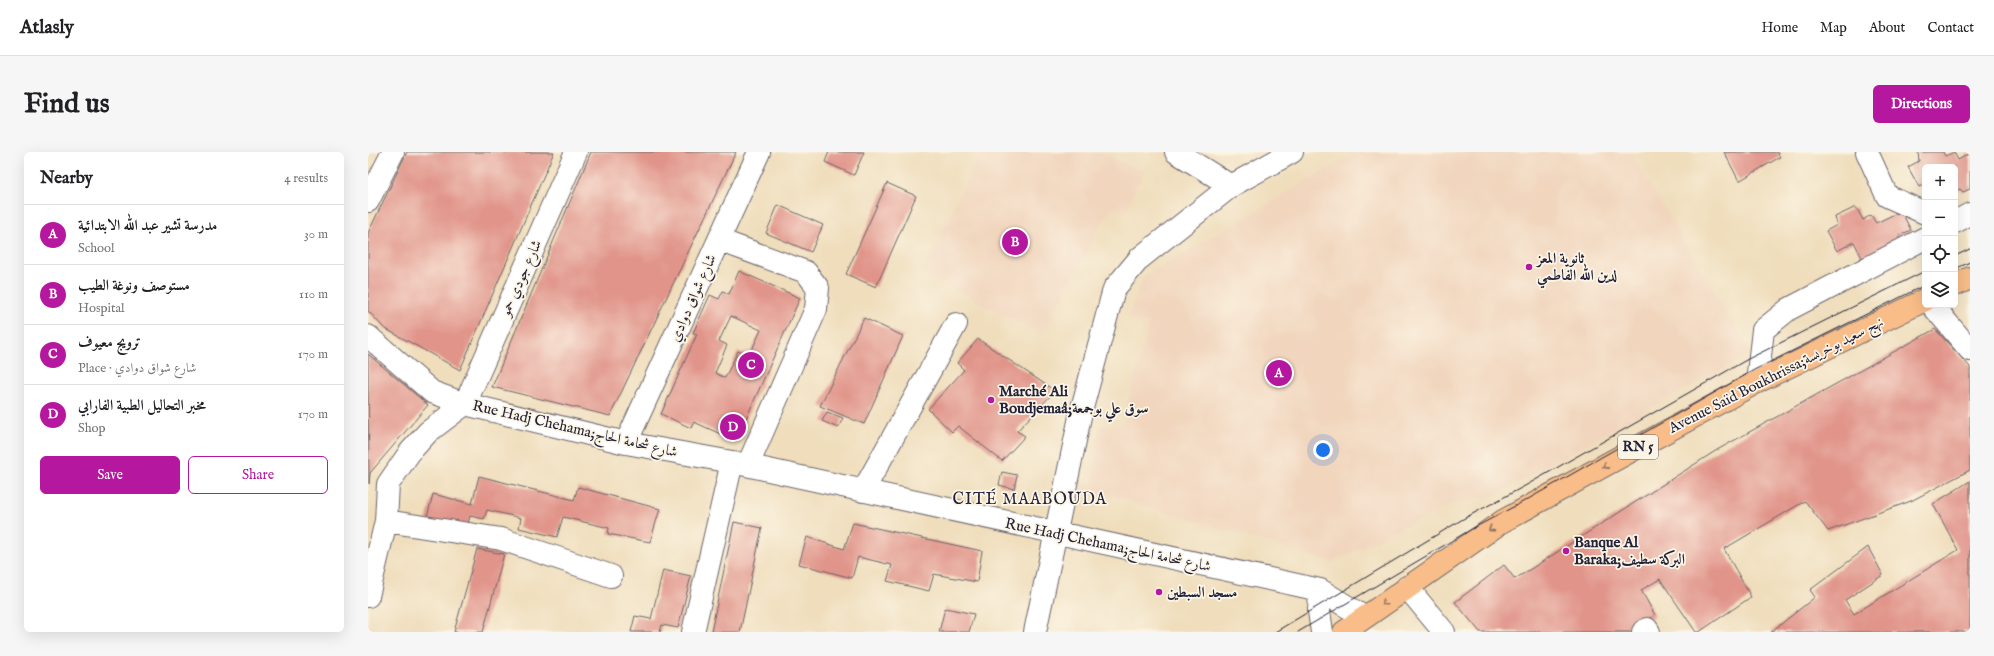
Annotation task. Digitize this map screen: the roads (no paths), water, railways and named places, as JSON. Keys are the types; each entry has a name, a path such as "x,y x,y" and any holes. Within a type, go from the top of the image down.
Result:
{"main road":[{"path":"1958,284 1970,278"},
{"name":"Avenue Saïd Boukhrissa;نهج سعيد بوخريسة","path":"1344,632 1503,521 1758,382 1922,301"}],"street":[{"path":"368,201 393,152"},
{"name":"شارع جودي حمو","path":"465,404 576,152"},
{"name":"شارع شواق دوادي","path":"626,443 759,152"},
{"path":"1176,152 1231,186"},
{"path":"1035,632 1057,534 1081,412 1114,289 1140,258 1231,186 1292,152"},
{"path":"1867,152 1887,196 1922,212"},
{"path":"1958,220 1970,214"},
{"path":"693,632 740,463 816,310 818,288 806,272 719,240"},
{"path":"1758,382 1763,330 1789,309 1922,240"},
{"path":"1935,308 1970,350"},
{"path":"863,491 956,324"},
{"name":"Rue Hadj Chehama;شارع شحامة الحاج","path":"368,336 432,392 465,404 626,443 740,463 1057,534 1320,590 1364,617"},
{"name":"Rue Hadj Chehama;شارع شحامة الحاج","path":"368,596 386,521 388,484 410,452 428,432 465,404"},
{"path":"386,521 501,539 611,576"},
{"path":"1407,587 1444,632"},
{"path":"1320,590 1319,611 1322,632"},
{"path":"1643,632 1647,629 1649,632"}],"tram line":[{"path":"1958,255 1970,249"},
{"path":"1958,268 1970,262"},
{"path":"1275,632 1463,519 1523,487 1748,359 1923,272"},
{"path":"1298,632 1470,530 1530,498 1754,370 1922,286"}],"place":[{"name":"مستوصف ونوغة الطيب","path":"1015,242"},
{"name":"ثانوية المعز لدين الله الفاطمي","path":"1529,267"},
{"name":"ترويج معيوف","path":"751,365"},
{"name":"مدرسة تشير عبد الله الابتدائية","path":"1279,373"},
{"name":"Marché Ali Boudjemaâ;سوق علي بوجمعة","path":"991,400"},
{"name":"مخبر التحاليل الطبية الفارابي","path":"733,427"},
{"name":"Banque Al Baraka;البركة سطيف","path":"1566,551"},
{"name":"مسجد السبطين","path":"1159,592"}],"district":[{"name":"CITÉ MAABOUDA","path":"1030,500"}]}
